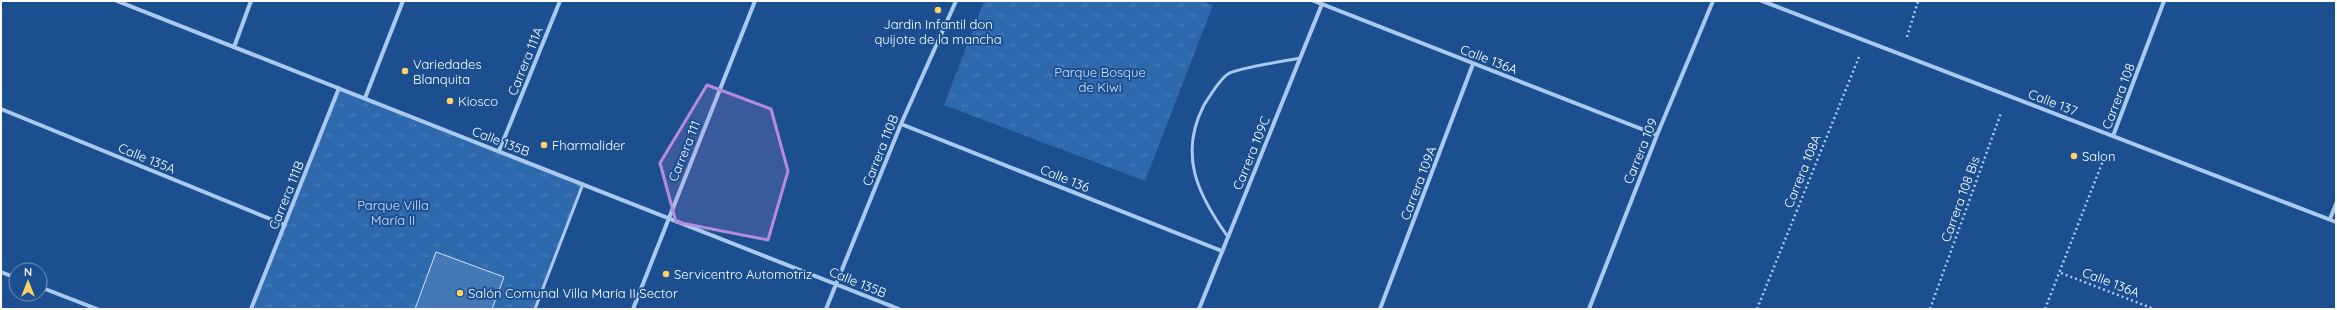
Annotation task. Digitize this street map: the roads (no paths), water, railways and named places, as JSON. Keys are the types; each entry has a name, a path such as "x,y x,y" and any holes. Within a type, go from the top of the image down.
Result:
{"street":[{"name":"Calle 135B","path":"117,1 583,183 899,309"},
{"path":"234,47 251,1"},
{"path":"365,98 403,1"},
{"name":"Carrera 111A","path":"499,151 560,1"},
{"name":"Carrera 111","path":"632,309 755,1"},
{"name":"Carrera 110B","path":"826,309 901,124 956,1"},
{"name":"Calle 136A","path":"1314,1 1657,135"},
{"name":"Carrera 109","path":"1589,309 1657,135 1713,1"},
{"name":"Calle 137","path":"1762,1 2336,222"},
{"name":"Carrera 108","path":"2113,136 2164,1"},
{"name":"Carrera 109C","path":"1198,309 1322,4"},
{"name":"Carrera 109A","path":"1380,309 1474,64"},
{"name":"Carrera 111B","path":"251,309 339,88"},
{"name":"Calle 135A","path":"1,109 285,225"},
{"name":"Calle 136","path":"901,124 1222,251"},
{"path":"2330,220 2336,204"},
{"path":"48,290 97,309"}],"lane":[{"path":"1228,236 1208,208 1196,180 1191,149 1196,121 1209,96 1228,74 1300,58"},
{"path":"535,309 583,183"}],"place":[{"name":"Jardin Infantil don quijote de la mancha","path":"938,10"},
{"name":"Variedades Blanquita","path":"405,71"},
{"name":"Kiosco","path":"450,101"},
{"name":"Fharmalider","path":"544,145"},
{"name":"Salon","path":"2074,156"},
{"name":"Servicentro Automotriz","path":"666,274"},
{"name":"Salón Comunal Villa María II Sector","path":"460,293"}],"park label":[{"name":"Parque Bosque de Kiwi","path":"1100,80"},
{"name":"Parque Villa María II","path":"393,212"}]}
